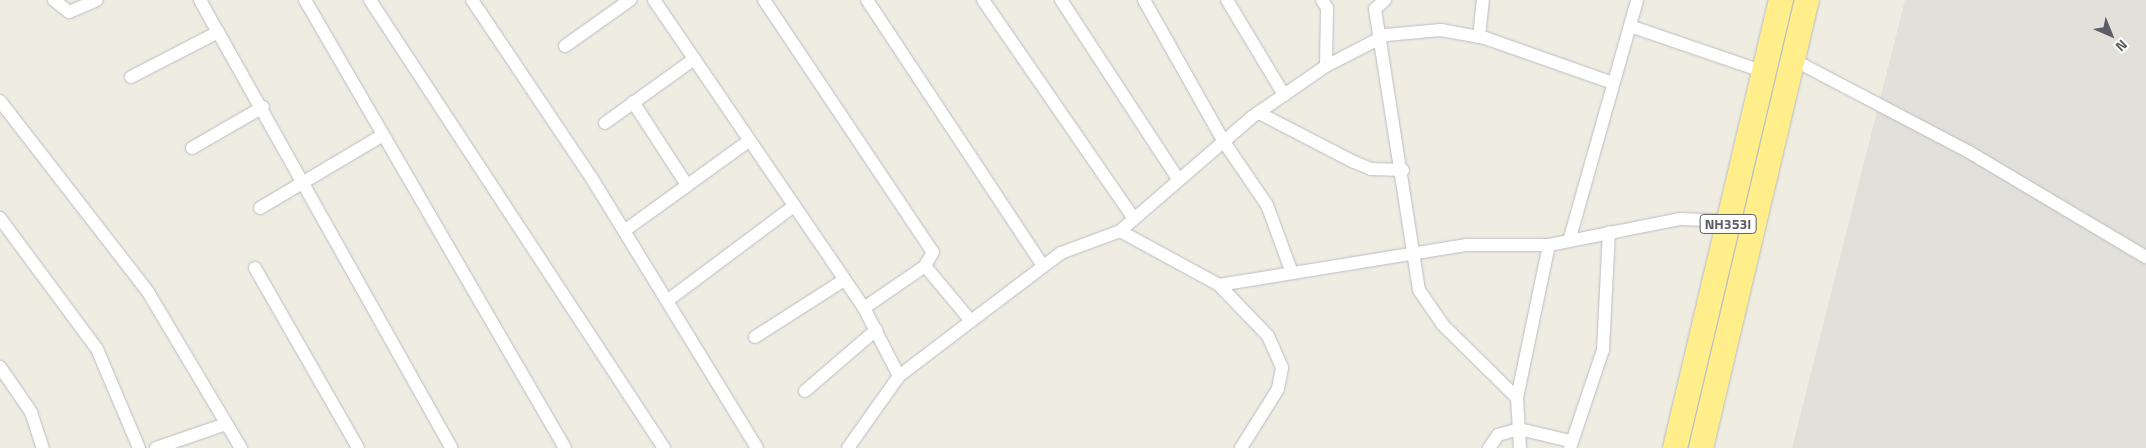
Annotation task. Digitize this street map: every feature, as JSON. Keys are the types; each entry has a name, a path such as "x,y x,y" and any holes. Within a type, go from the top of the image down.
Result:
{"highway":[{"name":"NH353I","path":"1675,448 1781,0"},
{"name":"NH353I","path":"1701,448 1792,59 1808,0"}],"street":[{"path":"54,0 69,12 97,0"},
{"path":"200,0 263,107 404,371 451,448"},
{"path":"305,0 564,448"},
{"path":"370,0 664,448"},
{"path":"472,0 624,231 757,448"},
{"path":"565,46 630,0"},
{"path":"654,0 864,308 899,376"},
{"path":"764,0 933,252 925,266 864,308"},
{"path":"867,0 1043,266"},
{"path":"983,0 1134,219"},
{"path":"1061,0 1179,180"},
{"path":"1144,0 1224,142 1267,205 1292,273"},
{"path":"1227,0 1284,95"},
{"path":"1385,0 1375,9 1403,170 1411,253 1418,290 1443,325 1517,398"},
{"path":"1479,37 1483,0"},
{"path":"1569,241 1637,0"},
{"path":"1326,3 1326,66"},
{"path":"1630,26 1764,72"},
{"path":"848,448 899,376 1043,266 1091,239 1120,231 1259,112 1326,66 1379,39 1441,30 1479,37 1613,83"},
{"path":"131,77 218,32"},
{"path":"605,123 694,59"},
{"path":"1792,59 1969,152 2146,257"},
{"path":"0,102 148,292 241,448"},
{"path":"633,102 687,186"},
{"path":"192,148 263,107"},
{"path":"1259,112 1371,169 1403,170"},
{"path":"260,208 383,135"},
{"path":"624,231 750,140"},
{"path":"667,301 794,206"},
{"path":"0,218 97,349 139,448"},
{"path":"1219,285 1467,245 1549,245 1680,219 1729,221"},
{"path":"1120,231 1219,285 1268,336 1282,368 1278,390 1242,448"},
{"path":"1489,448 1498,435 1519,429 1570,444 1603,350 1609,232"},
{"path":"1520,448 1517,398 1549,245"},
{"path":"925,266 971,321"},
{"path":"255,268 358,448"},
{"path":"755,336 844,280"},
{"path":"805,391 876,330"},
{"path":"0,367 31,412 43,448"},
{"path":"156,448 226,424"}],"shaded area":[{"path":"1905,0 2146,0 2146,448 1792,448"}]}
